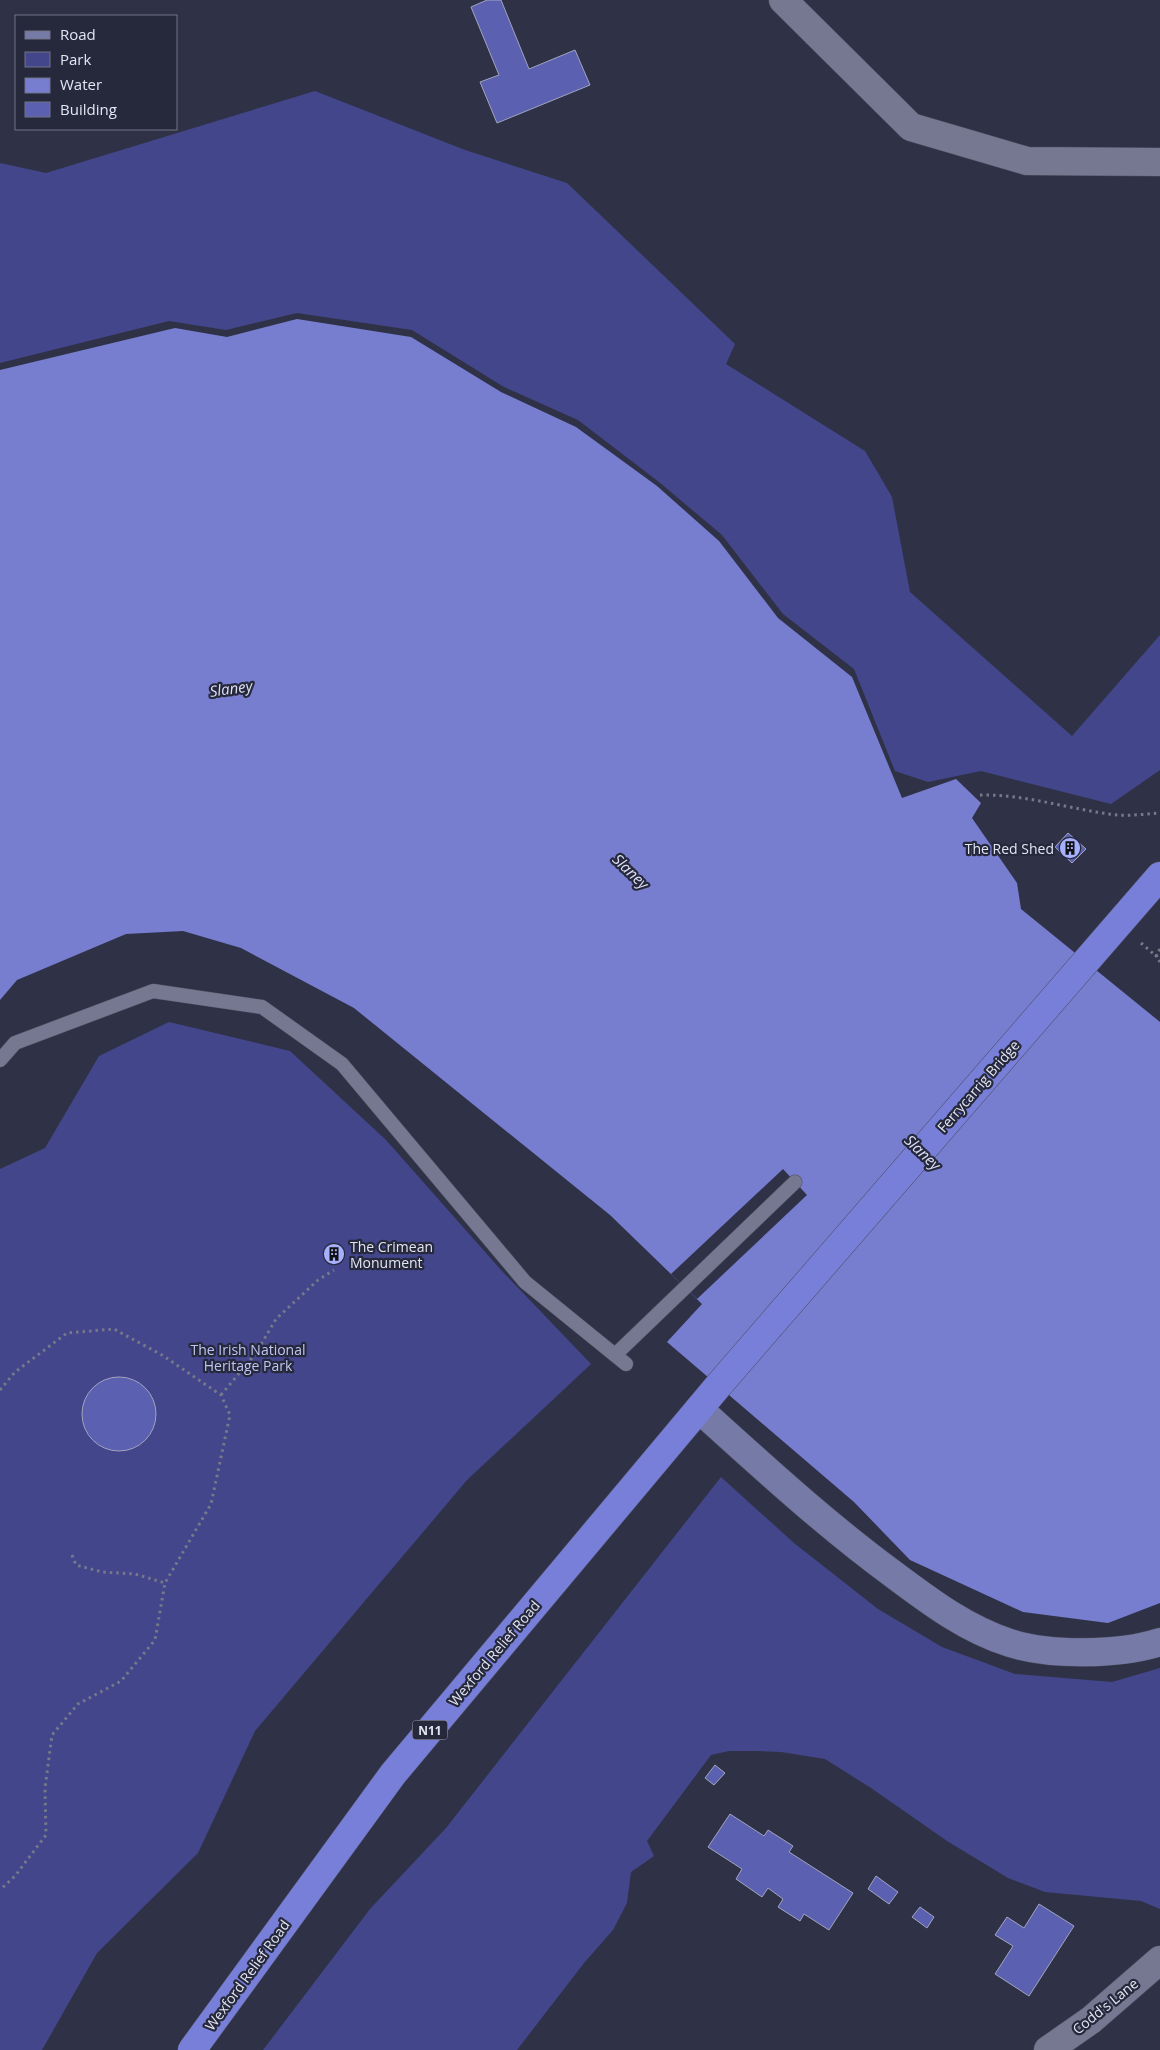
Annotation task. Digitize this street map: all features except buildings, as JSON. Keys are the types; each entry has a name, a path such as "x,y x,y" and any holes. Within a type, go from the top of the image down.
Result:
{"highway":[{"name":"Ferrycarrig Bridge","path":"718,1386 1160,876"},
{"name":"Wexford Relief Road","path":"192,2050 393,1774 718,1386"}],"main road":[{"path":"700,1409 856,1547 944,1613 1010,1643 1071,1653 1145,1647 1160,1642"}],"street":[{"path":"783,0 911,127 1027,161 1160,162"},
{"name":"Codd's Lane","path":"1048,2050 1091,2020 1160,1960"}],"lane":[{"path":"0,1060 15,1044 153,991 262,1006 342,1064 525,1282 626,1364"},
{"path":"615,1355 795,1182"}],"path":[{"path":"980,795 995,795 1039,801 1120,815 1160,813"},
{"path":"1160,950 1158,955 1160,962"},
{"path":"221,1395 256,1353 276,1320 318,1280 334,1270"},
{"path":"0,1390 15,1372 67,1333 114,1329 162,1355 221,1395 230,1415 211,1504 165,1583 155,1640 121,1680 78,1704 52,1735 45,1788 46,1835 15,1876 0,1890"},
{"path":"72,1555 76,1565 102,1572 135,1574 165,1583"}],"green space":[{"path":"315,91 465,150 567,183 735,344 726,364 865,451 892,497 910,592 1072,736 1160,635 1160,770 1111,804 981,771 928,782 895,771 854,669 783,614 722,535 659,482 578,420 504,387 412,330 297,313 226,330 169,321 0,363 0,163 46,173"},
{"name":"The Irish National Heritage Park","path":"169,1022 290,1051 386,1140 501,1270 591,1364 467,1480 255,1731 198,1853 97,1953 42,2050 0,2050 0,1169 45,1148 99,1056"},
{"path":"721,1477 794,1543 878,1609 942,1647 1015,1674 1112,1682 1160,1668 1160,1909 1141,1901 1045,1892 1008,1878 947,1841 871,1788 825,1759 781,1752 729,1751 711,1755 647,1841 654,1856 631,1872 627,1903 613,1930 584,1963 517,2050 263,2050 370,1909 446,1828"}],"water":[{"name":"Slaney","path":"297,319 411,337 501,392 576,427 657,486 719,541 778,618 852,677 902,798 956,779 981,803 972,818 1017,883 1021,909 1160,1022 1160,1603 1108,1623 1023,1612 910,1560 854,1502 667,1342 702,1304 610,1215 354,1008 241,948 183,931 126,934 17,980 0,1000 0,370 175,328 227,337"}],"pier":[{"path":"783,1169 807,1195 697,1299 671,1274"}],"place":[{"name":"The Red Shed","path":"1070,848"},
{"name":"The Crimean Monument","path":"334,1254"}]}
